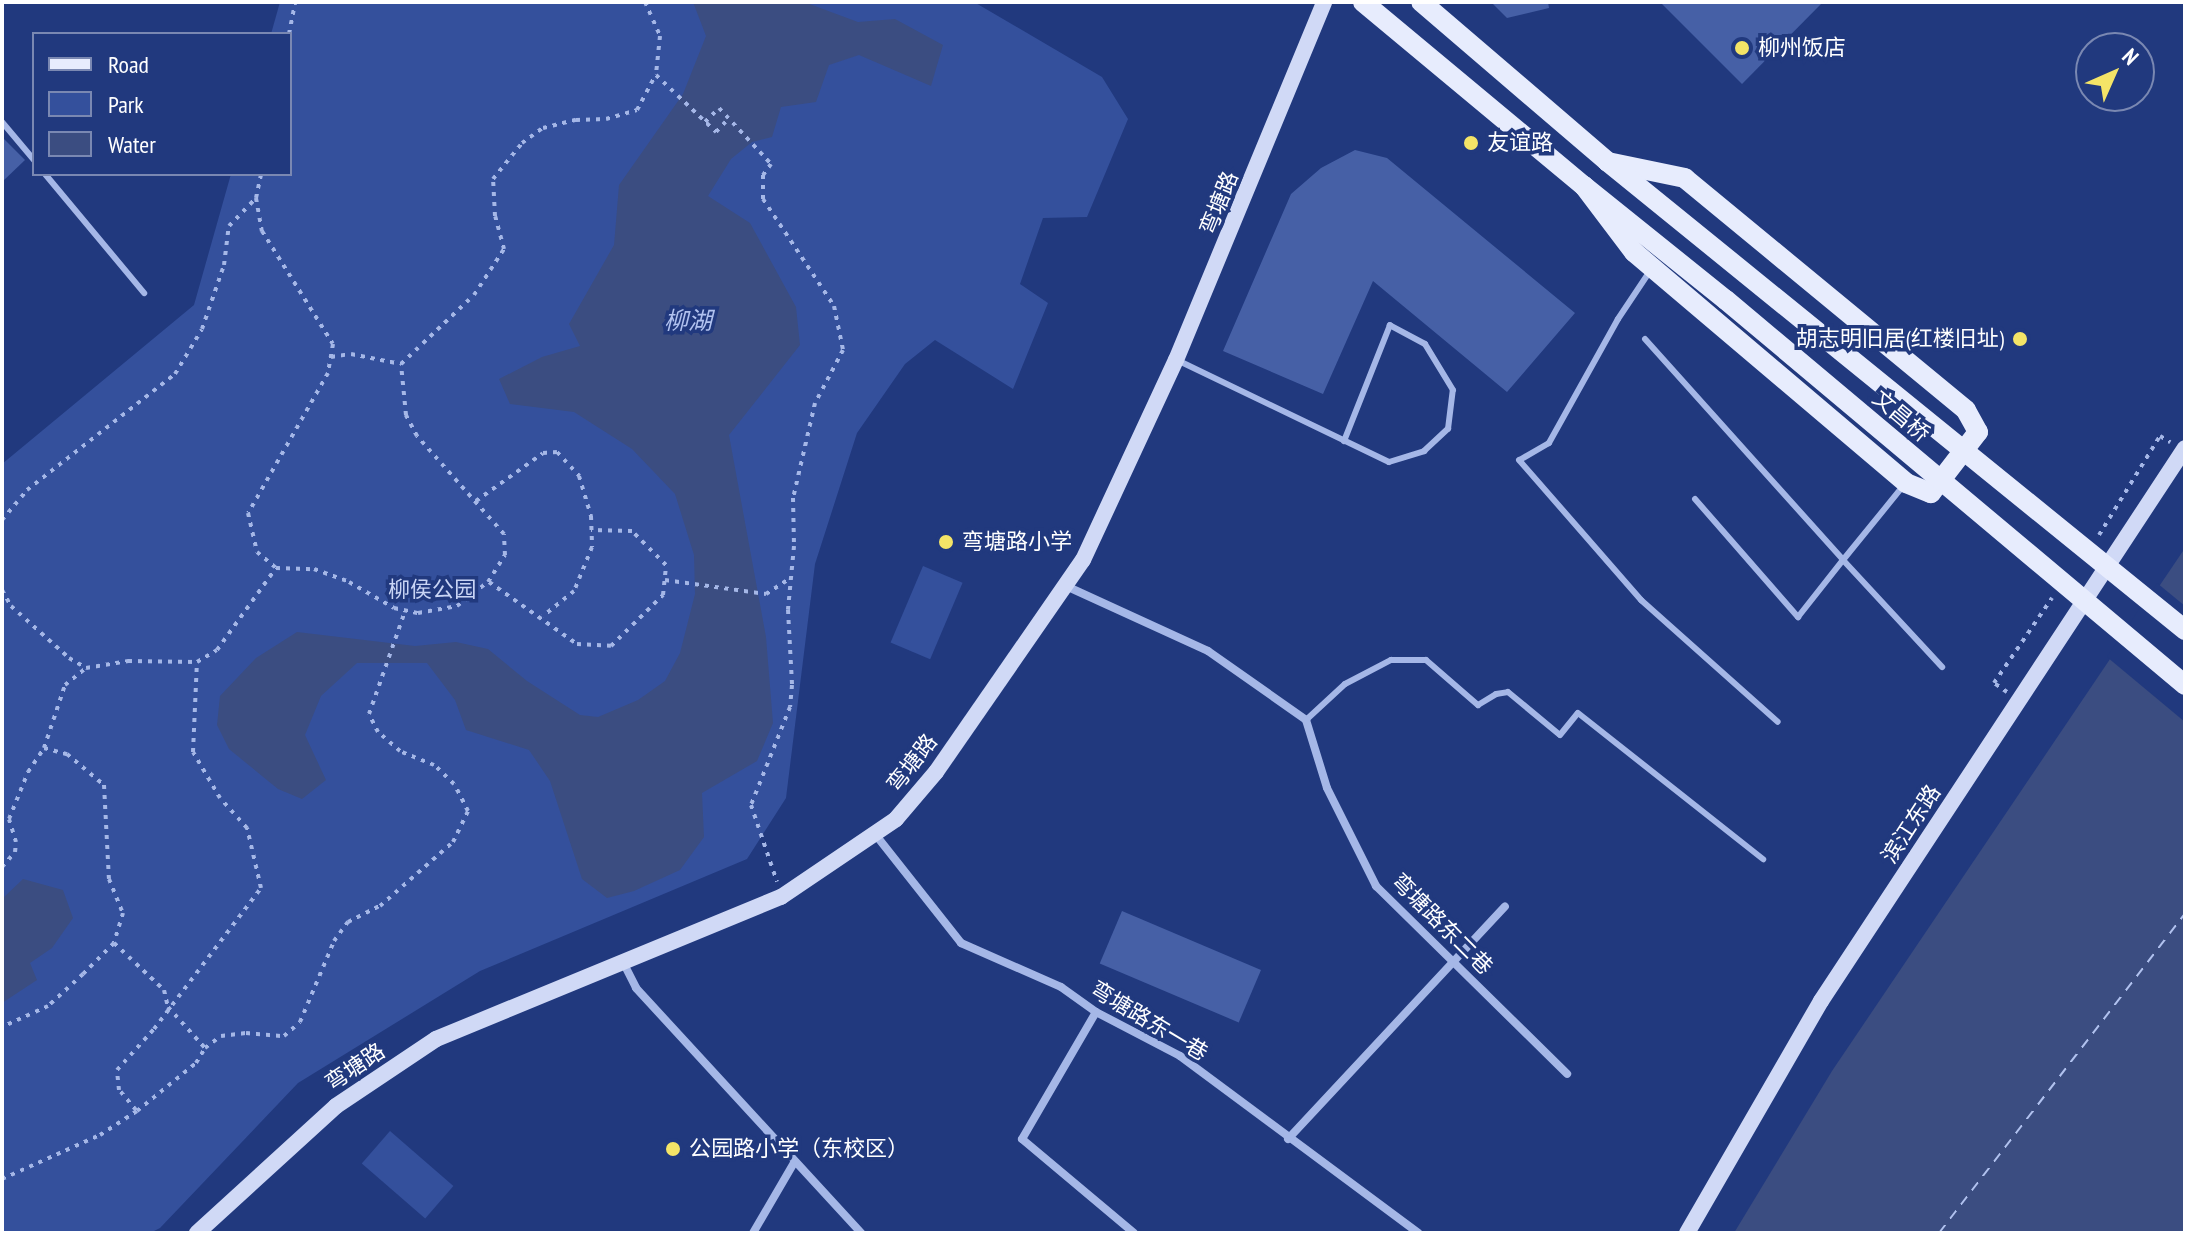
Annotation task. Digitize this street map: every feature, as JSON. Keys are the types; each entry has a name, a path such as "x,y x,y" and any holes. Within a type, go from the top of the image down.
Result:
{"main road":[{"path":"1363,2 1584,186 1634,252 1652,268 1906,483 1931,493 1978,432 1966,410 1685,178 1608,162"},
{"name":"文昌桥","path":"1421,2 1608,162 2185,630"},
{"name":"文昌桥","path":"1584,186 2185,685"}],"street":[{"name":"弯塘路","path":"197,1233 336,1106 436,1039 781,897 896,819 936,772 1083,560 1176,360 1324,2"},
{"name":"滨江东路","path":"1687,1233 1821,1001 2184,449"},
{"path":"1065,585 1208,651 1306,720"},
{"name":"弯塘路东二巷","path":"1306,720 1327,788 1376,886 1567,1074"},
{"name":"弯塘路东一巷","path":"875,833 961,943 1061,987 1096,1012 1180,1056 1418,1233"},
{"path":"1288,1139 1505,906"},
{"path":"623,961 636,988 861,1233"},
{"path":"1096,1012 1022,1139 1134,1233"},
{"path":"753,1233 795,1161"}],"lane":[{"path":"2,122 32,158"},
{"path":"47,176 144,293"},
{"path":"1652,268 1618,319 1549,443 1519,460 1641,600 1778,722"},
{"path":"1176,360 1344,441 1389,462 1424,451 1448,429 1453,390 1425,344 1390,325 1344,441"},
{"path":"1645,339 1942,667"},
{"path":"1695,499 1798,617 1906,483"},
{"path":"1306,720 1345,684 1391,660 1426,660 1478,705 1496,694 1508,692 1560,735 1578,713 1763,859"}],"path":[{"path":"289,32 295,2"},
{"path":"401,364 474,295 504,249 495,216 493,179 522,143 543,128 576,120 606,119 637,110 656,75 660,36 645,2"},
{"path":"656,75 716,132 729,118"},
{"path":"705,122 719,108 771,164 763,175 763,199 834,306 843,350 815,403 803,448 793,498 794,546 789,579 790,707 751,805 781,897"},
{"path":"261,176 256,198 262,231 333,344 328,373 248,513 257,552 276,568 314,569 418,613 457,606 488,582 505,555 504,534 417,436 406,415 401,364"},
{"path":"2,520 27,490 175,374 202,329 224,265 229,226 256,198"},
{"path":"331,357 351,354 401,364"},
{"path":"2089,550 2160,436 2184,449"},
{"path":"476,501 543,453 557,452 579,476 591,516 592,547 574,591 542,617"},
{"path":"488,582 577,644 611,646 663,595 666,565 632,531 591,530"},
{"path":"2,867 15,852 16,842 9,819 28,772 44,748 65,685 86,668 128,661 197,662 217,650 276,568"},
{"path":"665,580 766,594 789,579"},
{"path":"2020,700 1994,683 2063,583"},
{"path":"2,590 11,606 69,658 86,668"},
{"path":"2,1179 100,1135 137,1111 196,1063 205,1048 221,1036 246,1033 284,1036 300,1022 334,941 348,922 380,906 453,842 468,811 454,784 434,765 400,751 378,732 369,714 405,610"},
{"path":"137,1111 119,1090 117,1070 154,1029 261,888 247,828 220,798 193,752 197,662"},
{"path":"2,1027 48,1006 114,943 123,913 109,879 104,785 67,754 44,748"},
{"path":"114,943 164,990 168,1007 205,1048"}],"green space":[{"name":"柳侯公园","path":"280,2 974,2 1102,77 1128,119 1087,217 1043,218 1020,284 1048,303 1013,389 935,340 905,364 857,433 815,564 786,798 747,859 480,971 298,1083 160,1228 150,1233 2,1233 2,464 194,305 230,176 292,176 292,32 272,32"},
{"path":"923,566 963,583 930,659 891,642"},
{"path":"390,1131 453,1186 425,1219 362,1163"}],"water":[{"name":"柳湖","path":"693,2 804,2 858,22 895,19 943,45 931,86 859,55 829,65 816,102 781,107 772,137 752,142 731,159 708,196 750,223 796,307 800,345 729,435 766,637 773,723 757,761 702,793 704,837 680,870 634,891 607,898 582,879 550,781 529,750 466,730 455,700 427,663 357,663 321,696 305,735 326,780 302,799 278,789 229,749 217,725 220,696 256,658 297,632 415,646 456,642 488,649 527,681 580,715 598,717 638,700 665,681 680,653 695,594 694,555 675,494 632,449 574,412 510,404 499,379 542,357 580,346 569,324 614,245 619,185 683,94 706,36"},
{"path":"2185,548 2185,1233 1734,1233 1832,1071"},
{"path":"23,879 63,890 73,918 52,948 30,963 37,980 2,1003 2,899"}],"pier":[{"path":"2157,583 2185,606 2185,722 2107,657"}],"building":[{"path":"1491,2 1548,2 1549,8 1507,18"},
{"name":"柳州饭店","path":"1660,2 1823,2 1742,84"},
{"path":"2,137 25,160 2,182"},
{"path":"1355,150 1387,158 1575,313 1507,392 1373,281 1323,394 1223,351 1291,194 1321,168"},
{"path":"1122,911 1261,970 1239,1022 1100,963"}],"ferry route":[{"path":"1939,1233 2185,914"}],"place":[{"name":"柳州饭店","path":"1742,48"},
{"name":"友谊路","path":"1471,143"},
{"name":"胡志明旧居(红楼旧址)","path":"2020,339"},
{"name":"弯塘路小学","path":"946,542"},
{"name":"公园路小学（东校区）","path":"673,1149"}]}
